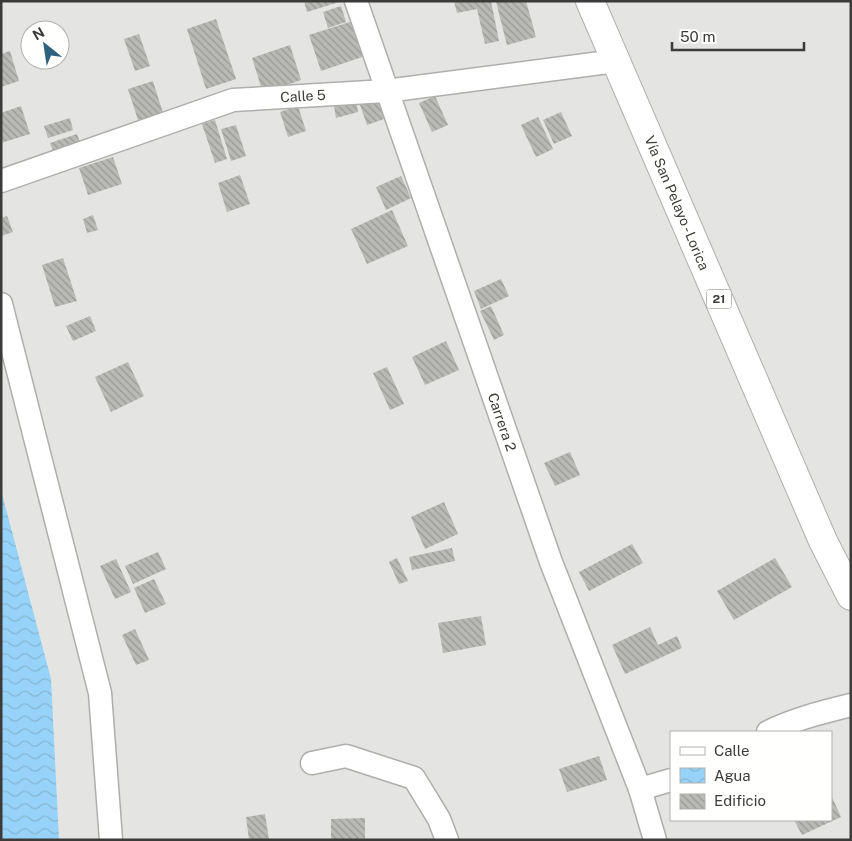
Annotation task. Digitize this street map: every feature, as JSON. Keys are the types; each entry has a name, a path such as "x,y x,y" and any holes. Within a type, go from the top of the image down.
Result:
{"main road":[{"name":"Vía San Pelayo - Lorica","path":"590,1 823,541 851,596"}],"street":[{"name":"Carrera 2","path":"356,1 551,562 640,788 655,840"},
{"name":"Calle 5","path":"1,181 233,100 386,91 616,61"},
{"path":"1,304 100,693 111,840"},
{"path":"770,731 824,712 851,705"},
{"path":"312,763 346,756 414,778 439,819 447,840"},
{"path":"640,788 670,780"}],"water":[{"path":"1,490 51,679 59,840 1,840"}],"building":[{"path":"304,1 339,1 339,2 307,12"},
{"path":"454,1 491,1 499,41 485,44 477,9 457,13"},
{"path":"526,1 536,37 507,45 496,2"},
{"path":"341,6 346,22 328,28 323,12"},
{"path":"216,19 236,79 206,89 187,29"},
{"path":"356,20 368,55 321,71 309,35"},
{"path":"139,34 150,66 135,71 124,39"},
{"path":"290,45 301,80 263,93 252,58"},
{"path":"10,51 19,81 1,87 1,54"},
{"path":"153,81 163,113 138,120 128,89"},
{"path":"435,96 448,125 432,132 419,103"},
{"path":"377,97 384,119 367,125 359,102"},
{"path":"356,100 358,112 336,118 334,106"},
{"path":"21,106 30,134 1,143 1,113"},
{"path":"298,106 306,131 288,137 280,112"},
{"path":"561,112 572,136 554,144 543,120"},
{"path":"538,117 553,149 536,157 521,125"},
{"path":"70,118 73,130 48,138 44,126"},
{"path":"215,120 227,159 215,163 202,124"},
{"path":"236,125 246,156 231,161 221,129"},
{"path":"77,134 81,145 54,154 50,143"},
{"path":"113,157 122,184 88,195 79,168"},
{"path":"240,175 250,204 227,212 218,183"},
{"path":"401,176 411,198 386,210 376,187"},
{"path":"392,210 408,246 367,264 351,229"},
{"path":"93,215 98,230 87,233 83,219"},
{"path":"7,216 13,232 1,236 1,218"},
{"path":"63,258 77,301 55,307 42,265"},
{"path":"501,279 509,296 481,309 474,291"},
{"path":"491,306 504,335 494,340 480,311"},
{"path":"90,316 96,331 73,341 66,326"},
{"path":"446,341 459,370 425,385 412,357"},
{"path":"128,362 144,396 111,412 95,377"},
{"path":"387,367 404,404 390,410 373,373"},
{"path":"570,452 580,475 555,486 544,463"},
{"path":"444,502 458,534 425,549 411,517"},
{"path":"632,544 643,563 589,591 579,572"},
{"path":"452,548 455,561 412,570 409,557"},
{"path":"158,552 166,569 133,584 125,566"},
{"path":"397,558 408,581 399,584 389,562"},
{"path":"775,558 792,587 734,620 717,591"},
{"path":"116,559 131,592 115,599 100,566"},
{"path":"154,579 166,604 145,613 134,588"},
{"path":"481,616 486,645 443,653 438,623"},
{"path":"650,627 658,645 677,636 682,648 625,674 612,645"},
{"path":"135,629 149,660 136,665 122,635"},
{"path":"599,756 607,780 567,792 559,769"},
{"path":"832,797 841,817 802,835 795,821 832,821"},
{"path":"265,814 269,840 249,840 246,817"},
{"path":"365,818 365,840 331,840 331,819"}]}
